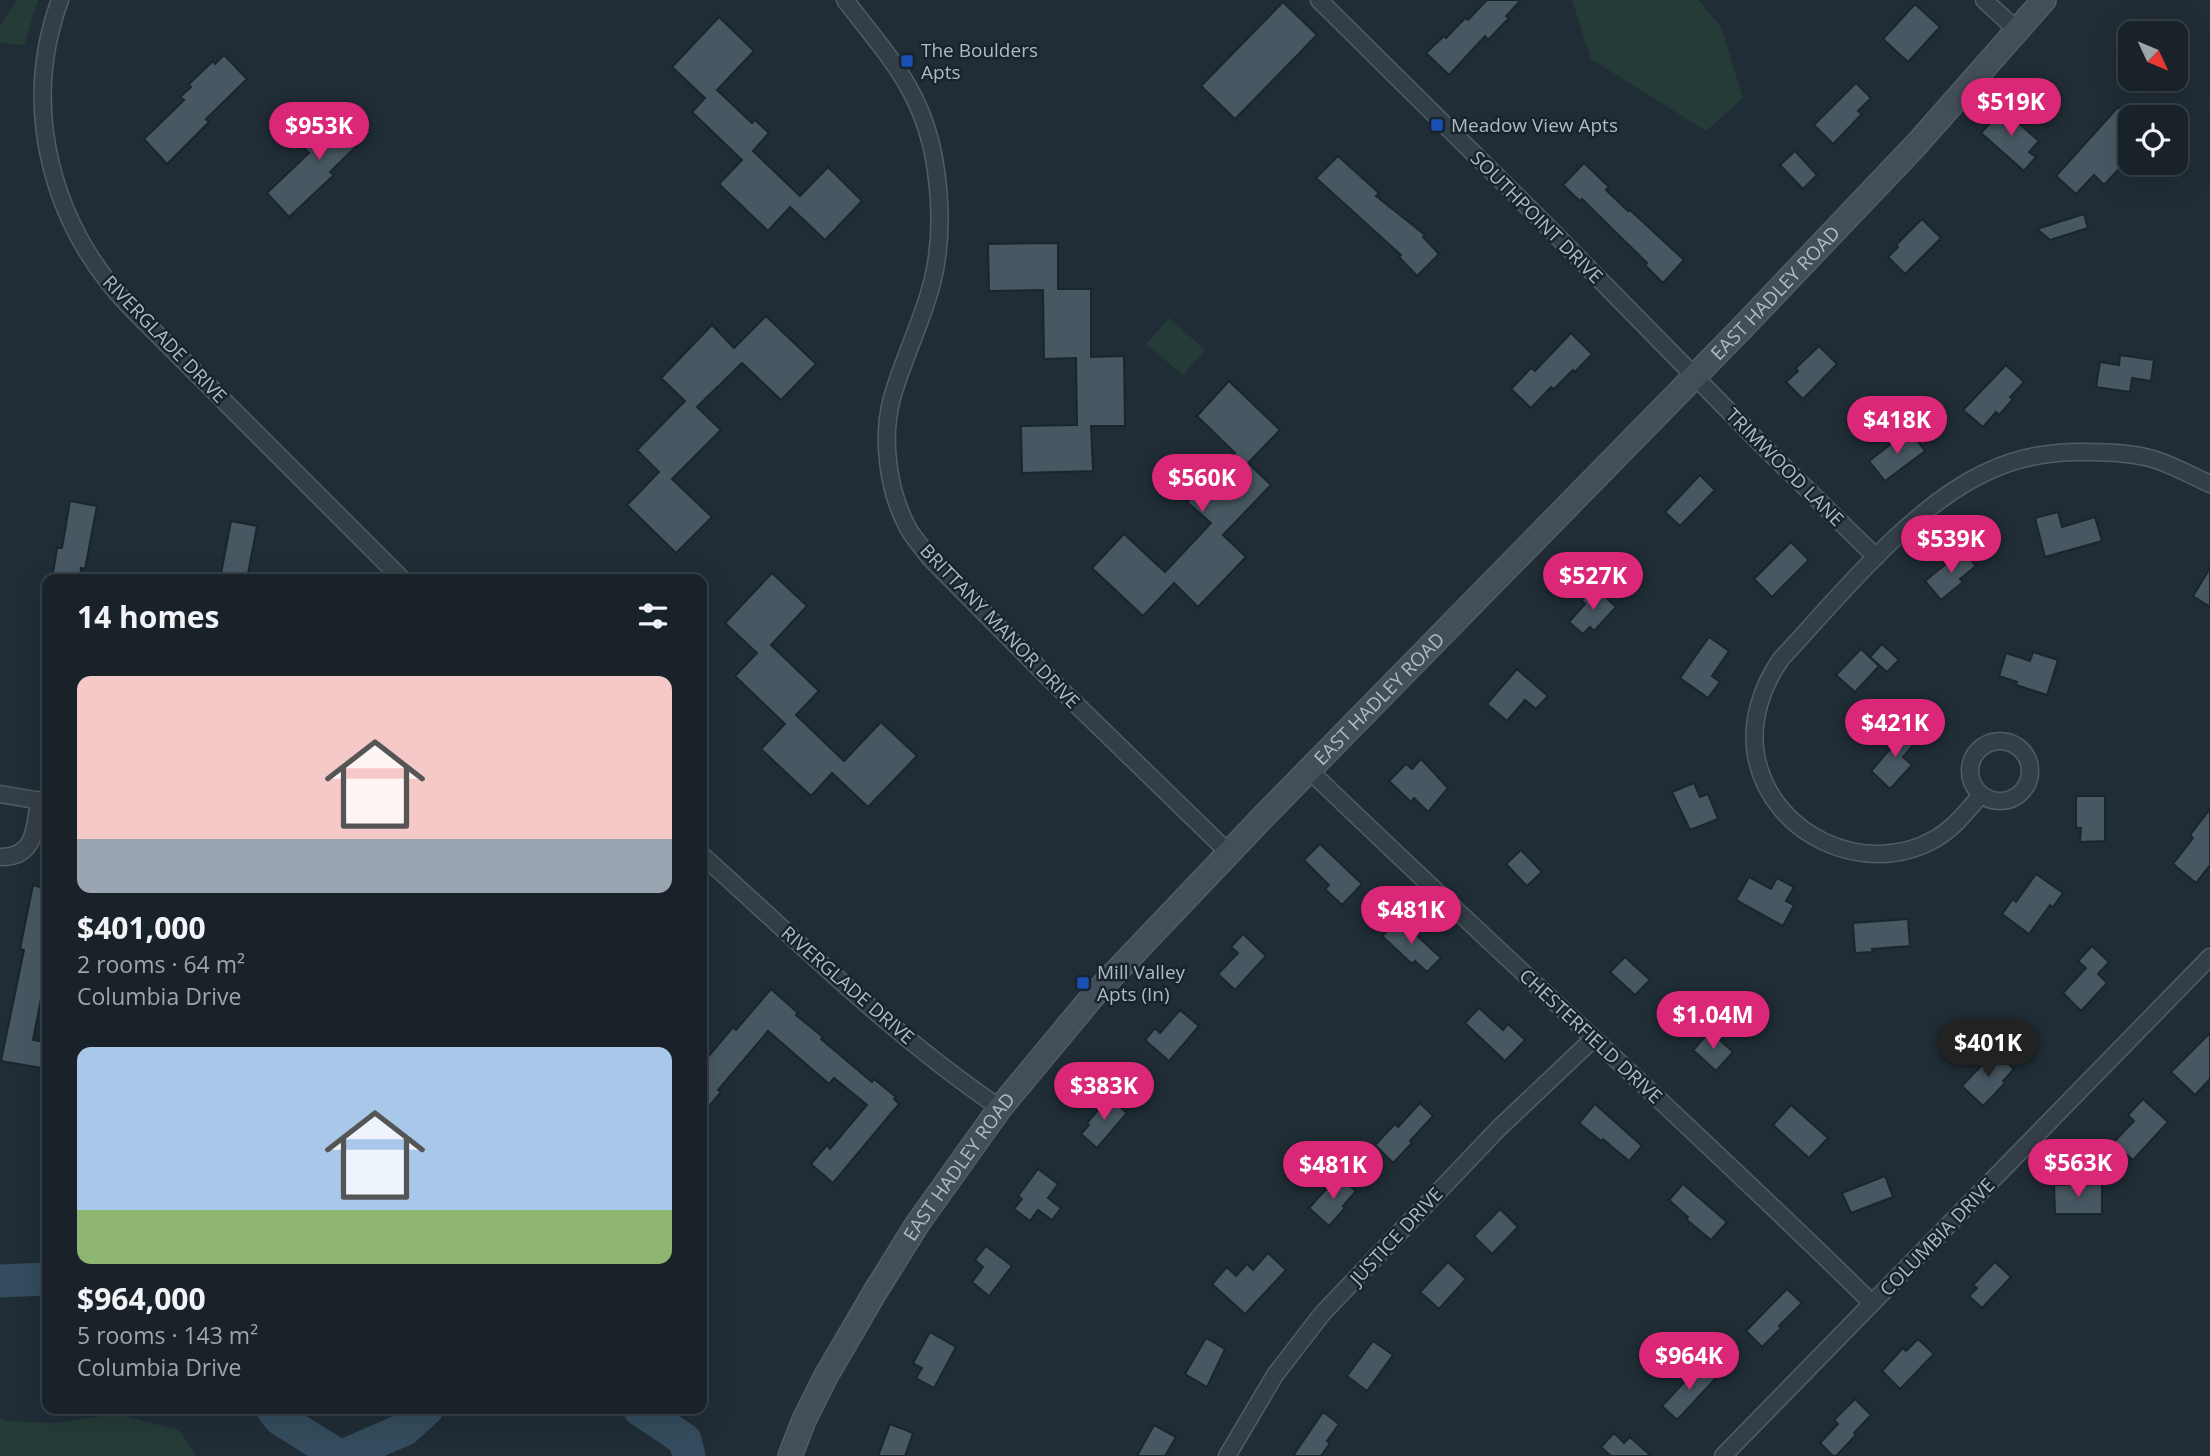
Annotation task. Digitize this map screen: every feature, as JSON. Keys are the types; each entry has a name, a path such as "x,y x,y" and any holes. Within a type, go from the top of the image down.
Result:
{"street":[{"name":"RIVERGLADE DRIVE","path":"60,0 44,68 43,118 57,185 83,247 105,279 125,301 397,574"},
{"name":"BRITTANY MANOR DRIVE","path":"845,0 883,46 908,83 921,114 936,172 938,219 935,267 924,308 892,399 888,427 891,475 903,518 930,558 1228,853"},
{"name":"SOUTHPOINT DRIVE","path":"1319,0 1694,376"},
{"path":"1984,0 2018,31"},
{"name":"EAST HADLEY ROAD","path":"790,1456 813,1401 875,1292 933,1201 1000,1108 1093,996 1228,853 1916,145 2044,0"},
{"name":"TRIMWOOD LANE","path":"1694,376 1877,557"},
{"path":"1981,795 1958,821 1933,840 1901,852 1871,855 1837,848 1806,831 1786,814 1765,780 1758,762 1755,740 1759,705 1771,673 1877,557 1925,513 1958,488 1990,470 2034,457 2079,452 2137,456 2169,465 2210,484"},
{"name":"CHESTERFIELD DRIVE","path":"1309,770 1593,1040 1749,1183 1872,1303"},
{"path":"0,794 42,801"},
{"path":"0,857 13,856 28,846 42,805"},
{"name":"RIVERGLADE DRIVE","path":"707,859 893,1026 1000,1108"},
{"name":"COLUMBIA DRIVE","path":"1726,1455 2210,957"},
{"name":"JUSTICE DRIVE","path":"1227,1456 1275,1375 1332,1303 1499,1128 1593,1040"}],"green space":[{"path":"17,0 38,0 24,45 0,43 0,26"},
{"path":"1572,0 1698,0 1721,27 1743,98 1706,131 1591,59"},
{"path":"1169,318 1205,350 1183,375 1146,344"},
{"path":"116,1414 179,1430 196,1456 0,1456 0,1418 6,1421 58,1423"}],"building":[{"path":"1487,0 1521,0 1506,16 1509,18 1488,40 1485,36 1449,75 1426,53 1444,36 1446,38 1465,18 1468,20"},
{"path":"1283,2 1317,35 1235,119 1201,86"},
{"path":"1915,4 1940,27 1908,62 1883,39"},
{"path":"719,17 754,51 717,90 752,123 755,120 769,133 753,151 800,196 828,167 862,201 825,240 790,207 768,231 719,184 742,160 692,112 705,98 672,67"},
{"path":"224,55 247,79 206,119 209,122 167,164 144,139 184,100 180,97 191,87 189,84 213,61 215,64"},
{"path":"1856,83 1871,98 1858,111 1862,114 1833,144 1814,125"},
{"path":"1998,105 2039,141 2029,152 2036,157 2024,171 1981,133 1991,122 1987,118"},
{"path":"348,107 371,132 330,172 334,175 289,217 267,193 309,153 304,148"},
{"path":"2118,107 2118,170 2104,185 2094,175 2076,194 2056,176"},
{"path":"1795,151 1817,175 1803,189 1780,165"},
{"path":"1338,156 1379,193 1376,196 1425,235 1423,237 1439,254 1417,276 1399,257 1401,255 1316,178"},
{"path":"1584,163 1609,187 1606,190 1684,260 1663,283 1645,265 1647,263 1582,199 1580,201 1563,185"},
{"path":"2084,214 2088,228 2050,240 2037,229"},
{"path":"1922,219 1941,238 1905,274 1888,257"},
{"path":"1058,243 1058,289 1091,289 1091,357 1124,356 1125,426 1091,426 1093,471 1022,473 1021,426 1077,425 1076,358 1044,359 1043,290 989,291 988,244"},
{"path":"766,316 816,364 781,400 742,363 697,407 721,430 672,479 712,517 676,553 627,505 659,472 637,450 685,401 661,378 712,325 734,348"},
{"path":"1571,333 1592,354 1554,389 1551,387 1531,408 1511,389 1531,368 1535,371"},
{"path":"1819,346 1837,364 1803,399 1786,382"},
{"path":"2120,355 2154,360 2151,381 2132,378 2130,392 2096,387 2100,362 2119,365"},
{"path":"2006,365 2024,382 2010,397 2013,399 1999,415 1996,412 1983,427 1963,410"},
{"path":"1229,381 1280,430 1248,463 1271,485 1223,535 1246,557 1198,607 1174,583 1143,616 1092,568 1124,534 1165,572 1211,523 1187,502 1235,453 1197,416"},
{"path":"1909,430 1925,451 1885,481 1869,461"},
{"path":"1700,475 1715,490 1680,526 1665,512"},
{"path":"70,501 97,506 85,569 81,568 80,574 53,574 57,548 62,548"},
{"path":"2058,512 2062,527 2095,517 2102,541 2045,557 2035,518"},
{"path":"231,521 257,526 248,574 221,574"},
{"path":"1791,542 1809,560 1772,597 1754,579"},
{"path":"1963,550 1976,566 1960,579 1963,582 1941,600 1925,581"},
{"path":"2210,568 2210,607 2193,596"},
{"path":"772,573 807,606 771,645 819,691 796,715 844,761 881,722 917,756 868,807 832,773 811,796 761,749 785,724 735,676 757,653 725,623"},
{"path":"1595,587 1616,607 1594,631 1590,627 1583,634 1569,622 1585,604 1581,600"},
{"path":"1709,637 1729,651 1712,676 1720,682 1708,698 1680,678"},
{"path":"1882,644 1899,660 1887,672 1870,657"},
{"path":"1861,649 1879,666 1855,692 1836,675"},
{"path":"2033,652 2058,660 2047,695 2016,685 2017,682 1999,676 2006,653 2030,661"},
{"path":"1517,669 1548,696 1536,709 1525,700 1507,721 1487,704"},
{"path":"1901,726 1917,741 1903,757 1912,765 1890,789 1871,771 1892,747 1887,742"},
{"path":"1421,759 1448,788 1428,812 1414,798 1411,802 1389,781 1406,764 1412,769"},
{"path":"1694,783 1700,797 1708,794 1718,819 1690,830 1672,792"},
{"path":"2076,796 2105,796 2105,841 2080,842 2081,828 2076,828"},
{"path":"2210,809 2210,865 2196,883 2173,864"},
{"path":"1320,844 1362,884 1342,905 1325,889 1329,885 1304,860"},
{"path":"1521,850 1542,872 1527,886 1506,864"},
{"path":"2036,874 2063,893 2053,907 2050,905 2029,934 2002,914 2013,899 2016,902"},
{"path":"1749,877 1771,889 1777,878 1794,887 1786,901 1794,905 1783,926 1736,900"},
{"path":"33,885 42,888 42,994 33,1040 42,1041 42,1068 1,1061 24,950 20,949"},
{"path":"1399,919 1441,958 1427,972 1415,961 1412,964 1382,936"},
{"path":"1908,919 1910,946 1855,953 1853,923"},
{"path":"1243,934 1266,956 1235,990 1218,974 1238,953 1231,947"},
{"path":"2092,946 2109,962 2098,974 2107,983 2081,1011 2063,993 2086,968 2078,961"},
{"path":"1625,957 1650,980 1635,995 1610,972"},
{"path":"771,989 798,1013 796,1015 823,1037 821,1039 872,1082 874,1079 896,1097 894,1099 899,1104 833,1183 811,1164 827,1145 830,1149 867,1105 834,1078 829,1084 768,1031 718,1090 721,1092 707,1109 707,1058 733,1027 736,1030"},
{"path":"1479,1008 1503,1030 1508,1024 1525,1040 1505,1061 1465,1023"},
{"path":"1180,1010 1199,1026 1169,1061 1145,1040 1155,1028 1160,1033"},
{"path":"1710,1031 1733,1052 1716,1071 1693,1050"},
{"path":"2210,1033 2210,1079 2195,1095 2171,1072"},
{"path":"1995,1051 2014,1069 1983,1106 1962,1086"},
{"path":"1109,1097 1127,1113 1097,1148 1081,1134"},
{"path":"2143,1099 2168,1122 2133,1160 2113,1143 2134,1121 2128,1115"},
{"path":"1420,1103 1433,1116 1393,1163 1375,1145 1395,1124 1398,1127"},
{"path":"1595,1104 1642,1146 1629,1161 1579,1123"},
{"path":"1791,1105 1828,1138 1809,1158 1773,1125"},
{"path":"1038,1169 1058,1184 1048,1198 1061,1208 1052,1220 1038,1210 1030,1221 1014,1209 1022,1199 1018,1196"},
{"path":"1338,1176 1356,1191 1329,1226 1309,1208"},
{"path":"1885,1176 1893,1197 1851,1213 1842,1193"},
{"path":"1683,1184 1727,1222 1711,1240 1669,1200"},
{"path":"2102,1184 2102,1214 2055,1214 2054,1185"},
{"path":"1500,1209 1518,1227 1492,1254 1474,1236"},
{"path":"986,1246 1012,1266 989,1296 972,1282 983,1267 975,1260"},
{"path":"1268,1253 1286,1270 1245,1314 1212,1284 1227,1267 1236,1276 1247,1264 1253,1270"},
{"path":"1448,1262 1466,1279 1439,1309 1420,1292"},
{"path":"1995,1262 2011,1277 1982,1308 1969,1296 1977,1288 1973,1285"},
{"path":"1787,1289 1802,1303 1762,1347 1746,1331"},
{"path":"930,1332 956,1347 934,1388 916,1378 922,1368 913,1363"},
{"path":"1206,1338 1225,1349 1207,1387 1185,1374"},
{"path":"1918,1339 1934,1354 1900,1389 1882,1371 1903,1348 1906,1351"},
{"path":"1373,1341 1393,1355 1367,1391 1347,1376"},
{"path":"1702,1363 1717,1377 1677,1420 1662,1406"},
{"path":"1855,1399 1871,1415 1854,1433 1856,1435 1833,1456 1820,1443 1838,1424 1834,1420"},
{"path":"1323,1412 1339,1424 1327,1441 1330,1443 1321,1456 1293,1456"},
{"path":"890,1424 913,1433 905,1456 878,1456"},
{"path":"1154,1425 1176,1437 1165,1456 1137,1456"},
{"path":"1614,1433 1624,1443 1630,1437 1651,1456 1611,1456 1601,1447"}],"waterway":[{"path":"0,1281 42,1279"},
{"path":"276,1414 339,1456"},
{"path":"343,1456 405,1429 422,1414"},
{"path":"646,1414 685,1440 689,1456"}],"place":[{"name":"The Boulders Apts","path":"907,61"},
{"name":"Meadow View Apts","path":"1437,125"},
{"name":"Mill Valley Apts (In)","path":"1083,983"}]}
